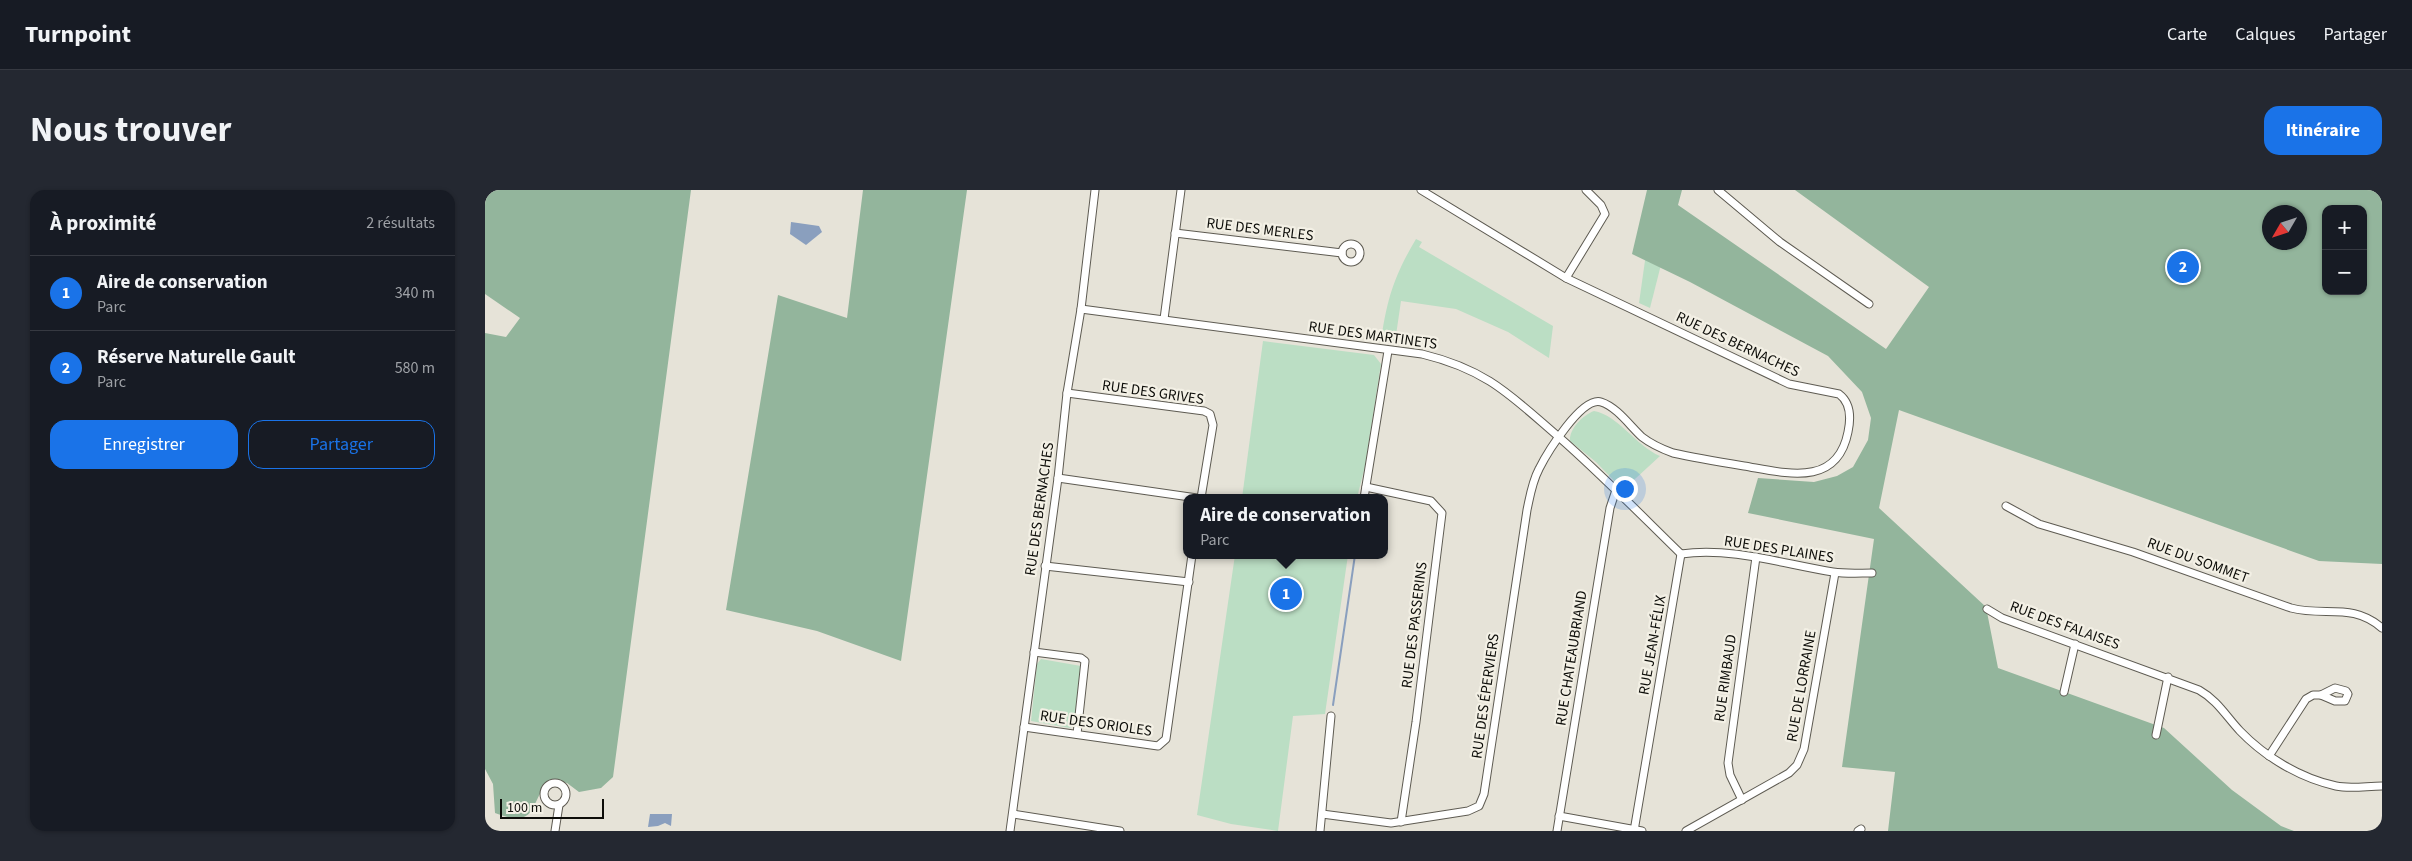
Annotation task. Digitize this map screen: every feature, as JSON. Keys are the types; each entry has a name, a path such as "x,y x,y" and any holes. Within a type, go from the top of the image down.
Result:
{"street":[{"name":"RUE DES BERNACHES","path":"1010,831 1058,478 1067,393 1081,309 1095,190"},
{"path":"1164,319 1181,190"},
{"name":"RUE DES BERNACHES","path":"1421,190 1566,278 1789,384 1839,394 1845,399 1850,413 1849,430 1840,455 1821,470 1798,474 1673,453 1650,443 1601,402 1594,401 1585,405 1574,417 1560,438"},
{"path":"1566,278 1605,214 1601,205 1586,190"},
{"path":"1718,190 1780,242 1869,304"},
{"name":"RUE DES MERLES","path":"1175,233 1341,253"},
{"name":"RUE DES MARTINETS","path":"1081,309 1438,358 1483,376 1505,390 1594,467 1617,490"},
{"path":"1365,494 1388,351"},
{"name":"RUE DES GRIVES","path":"1067,393 1204,411 1210,414 1213,425 1202,494"},
{"name":"RUE DES ÉPERVIERS","path":"1322,814 1391,823 1468,811 1479,806 1483,799 1527,510 1539,468 1560,438"},
{"path":"1058,478 1183,496"},
{"name":"RUE DES PASSERINS","path":"1366,487 1431,501 1442,513 1416,722 1401,822"},
{"path":"1617,490 1681,554"},
{"name":"RUE CHATEAUBRIAND","path":"1557,831 1610,508 1617,490"},
{"name":"RUE DU SOMMET","path":"2006,506 2039,524 2133,552 2284,606 2308,611 2352,612 2367,618 2382,628"},
{"name":"RUE DES PLAINES","path":"1681,554 1713,552 1756,557 1835,572 1872,573"},
{"name":"RUE JEAN-FÉLIX","path":"1637,831 1681,554"},
{"name":"RUE RIMBAUD","path":"1742,800 1730,775 1728,763 1756,557"},
{"path":"1045,566 1189,582 1192,559"},
{"name":"RUE DE LORRAINE","path":"1686,831 1789,773 1800,759 1804,749 1835,572"},
{"name":"RUE DES ORIOLES","path":"1024,727 1158,746 1163,743 1178,664 1189,582"},
{"name":"RUE DES FALAISES","path":"1987,609 2002,618 2191,685 2211,697 2239,730 2269,756 2295,771 2336,786 2382,786"},
{"path":"2064,692 2075,644"},
{"path":"1034,652 1081,658 1085,661 1077,734"},
{"path":"2156,735 2169,677"},
{"path":"2269,756 2306,699 2313,695 2321,695"},
{"path":"1319,831 1331,716"},
{"path":"555,831 559,805"},
{"path":"1013,814 1120,831"},
{"path":"1559,816 1637,831"}],"green space":[{"path":"485,190 691,190 613,777 601,788 579,792 567,783 551,780 544,788 532,810 520,818 510,818 495,813 493,784 485,769 485,333 506,337 520,318 485,294"},
{"path":"863,190 967,190 901,661 817,631 726,610 778,295 847,318"},
{"path":"1647,190 1682,190 1678,205 1886,349 1929,287 1795,190 2382,190 2382,564 2319,561 1899,410 1879,508 1986,607 1998,668 2164,728 2232,790 2281,826 2294,831 1888,831 1895,772 1842,767 1874,539 1748,513 1758,478 1814,482 1837,476 1853,467 1868,440 1871,418 1862,392 1828,356 1690,282 1632,254"},
{"path":"1655,190 1667,241 1650,308 1639,303"},
{"path":"1416,239 1422,242 1419,247 1553,326 1549,358 1508,332 1456,309 1401,301 1395,342 1381,341 1386,313 1397,276"},
{"path":"1263,341 1374,355 1381,364 1365,466 1358,494 1243,494"},
{"path":"1594,411 1611,418 1643,445 1660,456 1623,490 1596,462 1570,441 1570,436 1577,423"},
{"path":"1234,559 1347,559 1325,714 1293,716 1278,831 1231,824 1197,815"},
{"path":"1041,659 1081,666 1074,723 1070,728 1031,721 1037,664"}],"water":[{"path":"791,222 819,226 822,232 806,245 790,234"},
{"path":"650,814 672,814 671,826 665,823 648,827"}],"waterway":[{"path":"1333,705 1354,559"}],"place":[{"name":"Réserve Naturelle Gault","path":"2183,267"},
{"name":"Aire de conservation","path":"1286,594"}]}
